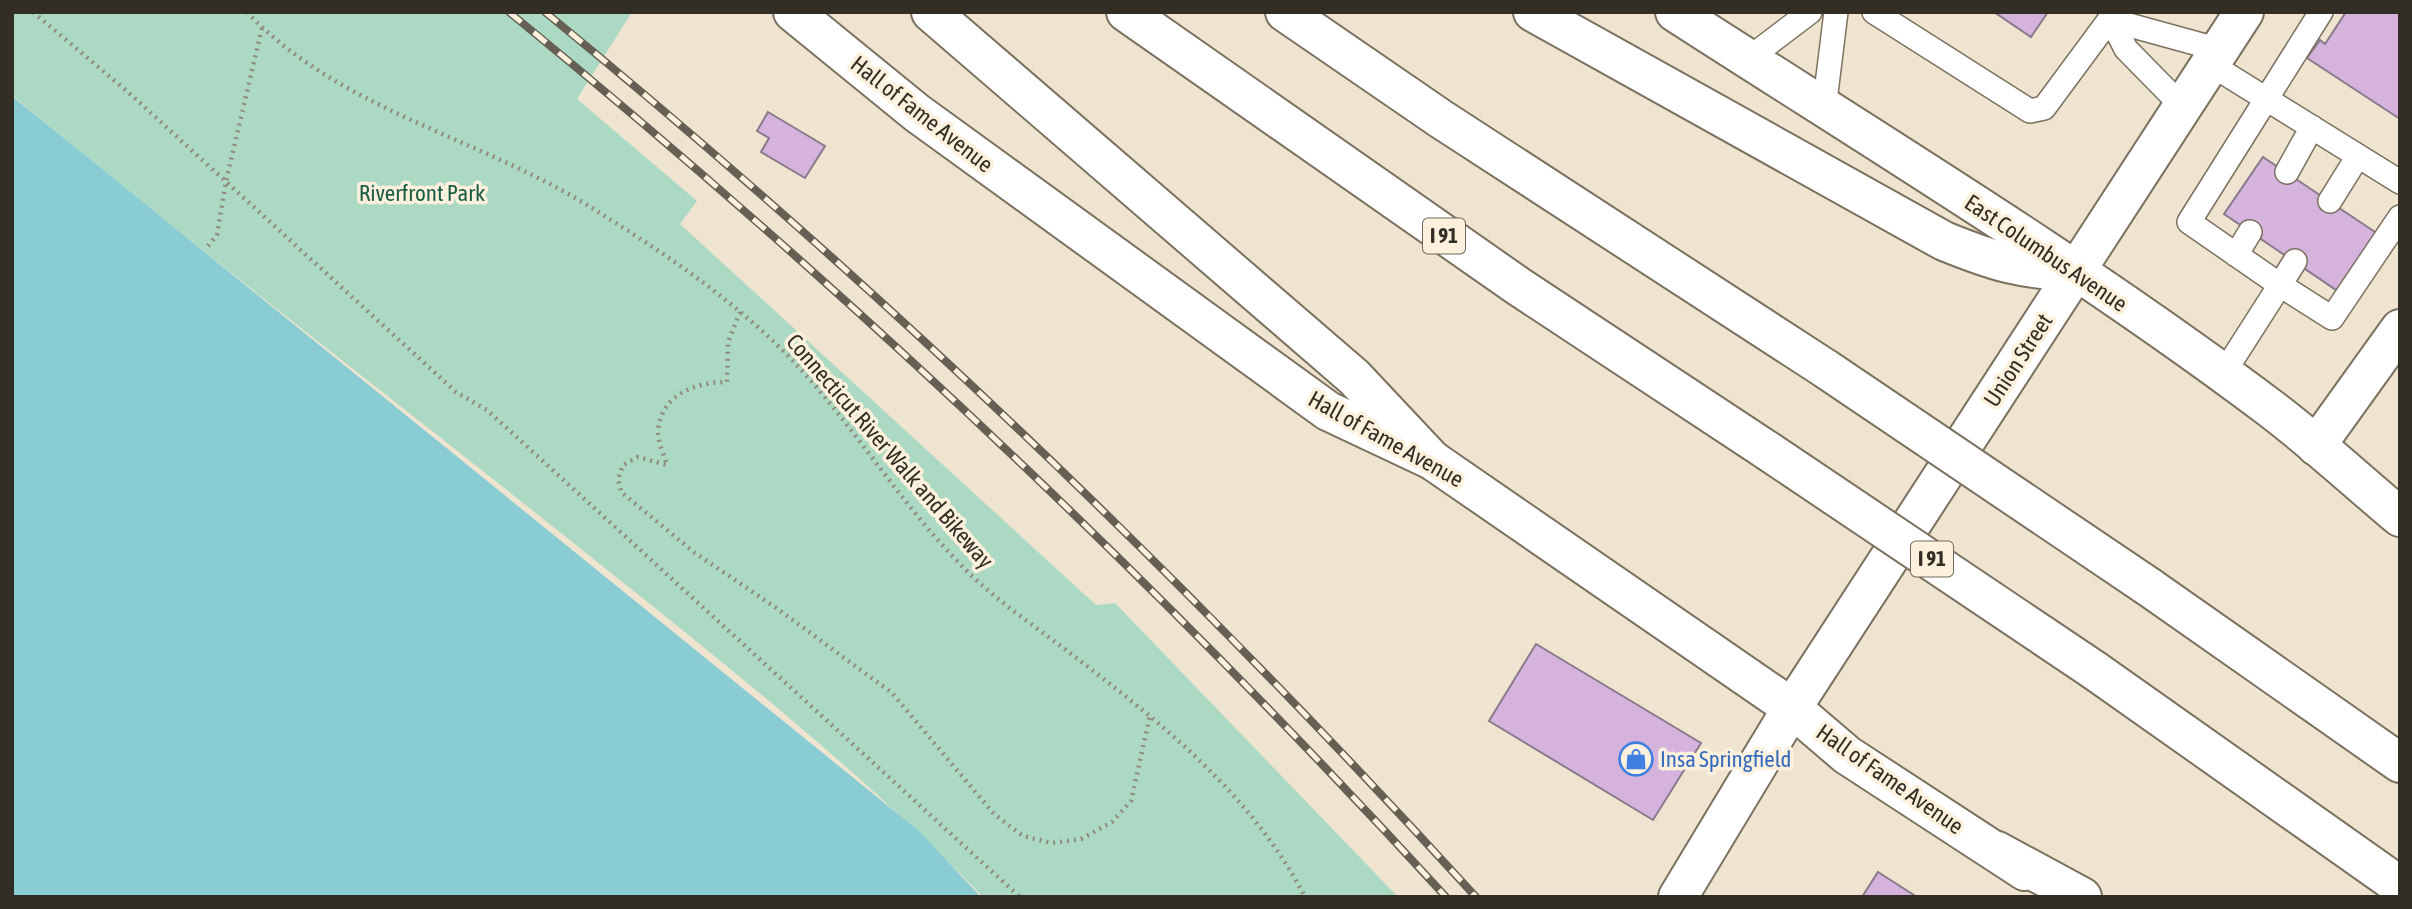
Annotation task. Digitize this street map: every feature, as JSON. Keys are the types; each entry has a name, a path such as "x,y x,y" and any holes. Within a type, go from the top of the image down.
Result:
{"main road":[{"name":"Hall of Fame Avenue","path":"793,12 917,113 1328,411 1432,460 1792,708 1847,755 1997,851 2060,897"},
{"path":"931,12 1354,377 1432,460"},
{"name":"I 91","path":"1126,12 1507,279 2094,670 2400,886"},
{"path":"1285,12 1441,119 1826,369 2149,587 2400,763"},
{"path":"1533,12 1944,241 1984,257 2030,270 2075,271"},
{"name":"East Columbus Avenue","path":"1675,12 2075,271 2223,374 2316,446 2400,517"},
{"name":"Union Street","path":"1678,897 1792,708 2244,12"},
{"path":"2316,446 2400,329"},
{"path":"1997,851 2082,897"}],"lane":[{"path":"1748,60 1810,12"},
{"path":"1824,109 1836,12"},
{"path":"1874,12 2029,111 2044,108 2113,16"},
{"path":"2321,12 2189,222 2332,318 2400,217"},
{"path":"2113,16 2215,57 2266,97 2400,182"},
{"path":"2113,16 2126,49 2182,106"},
{"path":"2287,172 2312,127"},
{"path":"2330,201 2358,156"},
{"path":"2236,255 2250,232"},
{"path":"2223,374 2295,261"}],"path":[{"name":"Connecticut River Walk and Bikeway","path":"247,12 262,29 313,67 366,98 585,204 740,312 794,362 965,569 1191,750 1262,830 1305,897"},
{"path":"35,13 128,92 456,392 487,410 1020,897"},
{"path":"208,246 217,234 226,181 262,29"},
{"path":"740,312 728,342 727,382 705,382 673,398 661,416 658,435 667,465 638,457 623,465 618,479 621,492 695,553 775,607 892,693 994,814 1024,836 1052,843 1081,839 1112,822 1131,801 1150,715"}],"green space":[{"name":"Riverfront Park","path":"12,12 632,12 577,99 697,201 680,224 1096,605 1115,603 1398,897 983,897 895,811 755,689 12,95"}],"water":[{"path":"12,96 919,831 981,897 12,897"}],"building":[{"path":"1994,12 2048,12 2031,37"},
{"path":"2346,12 2400,12 2400,119 2307,58 2320,40 2325,44"},
{"path":"768,112 825,146 805,178 761,152 769,138 757,131"},
{"path":"2263,157 2378,234 2339,292 2224,214"},
{"path":"1536,644 1701,743 1653,820 1489,721"},
{"path":"1878,872 1917,897 1862,897"}],"railway":[{"path":"509,12 755,220 994,438 1224,663 1446,897"},
{"path":"545,12 790,220 1027,438 1256,664 1476,897"}],"place":[{"name":"Insa Springfield","path":"1636,759"}]}
